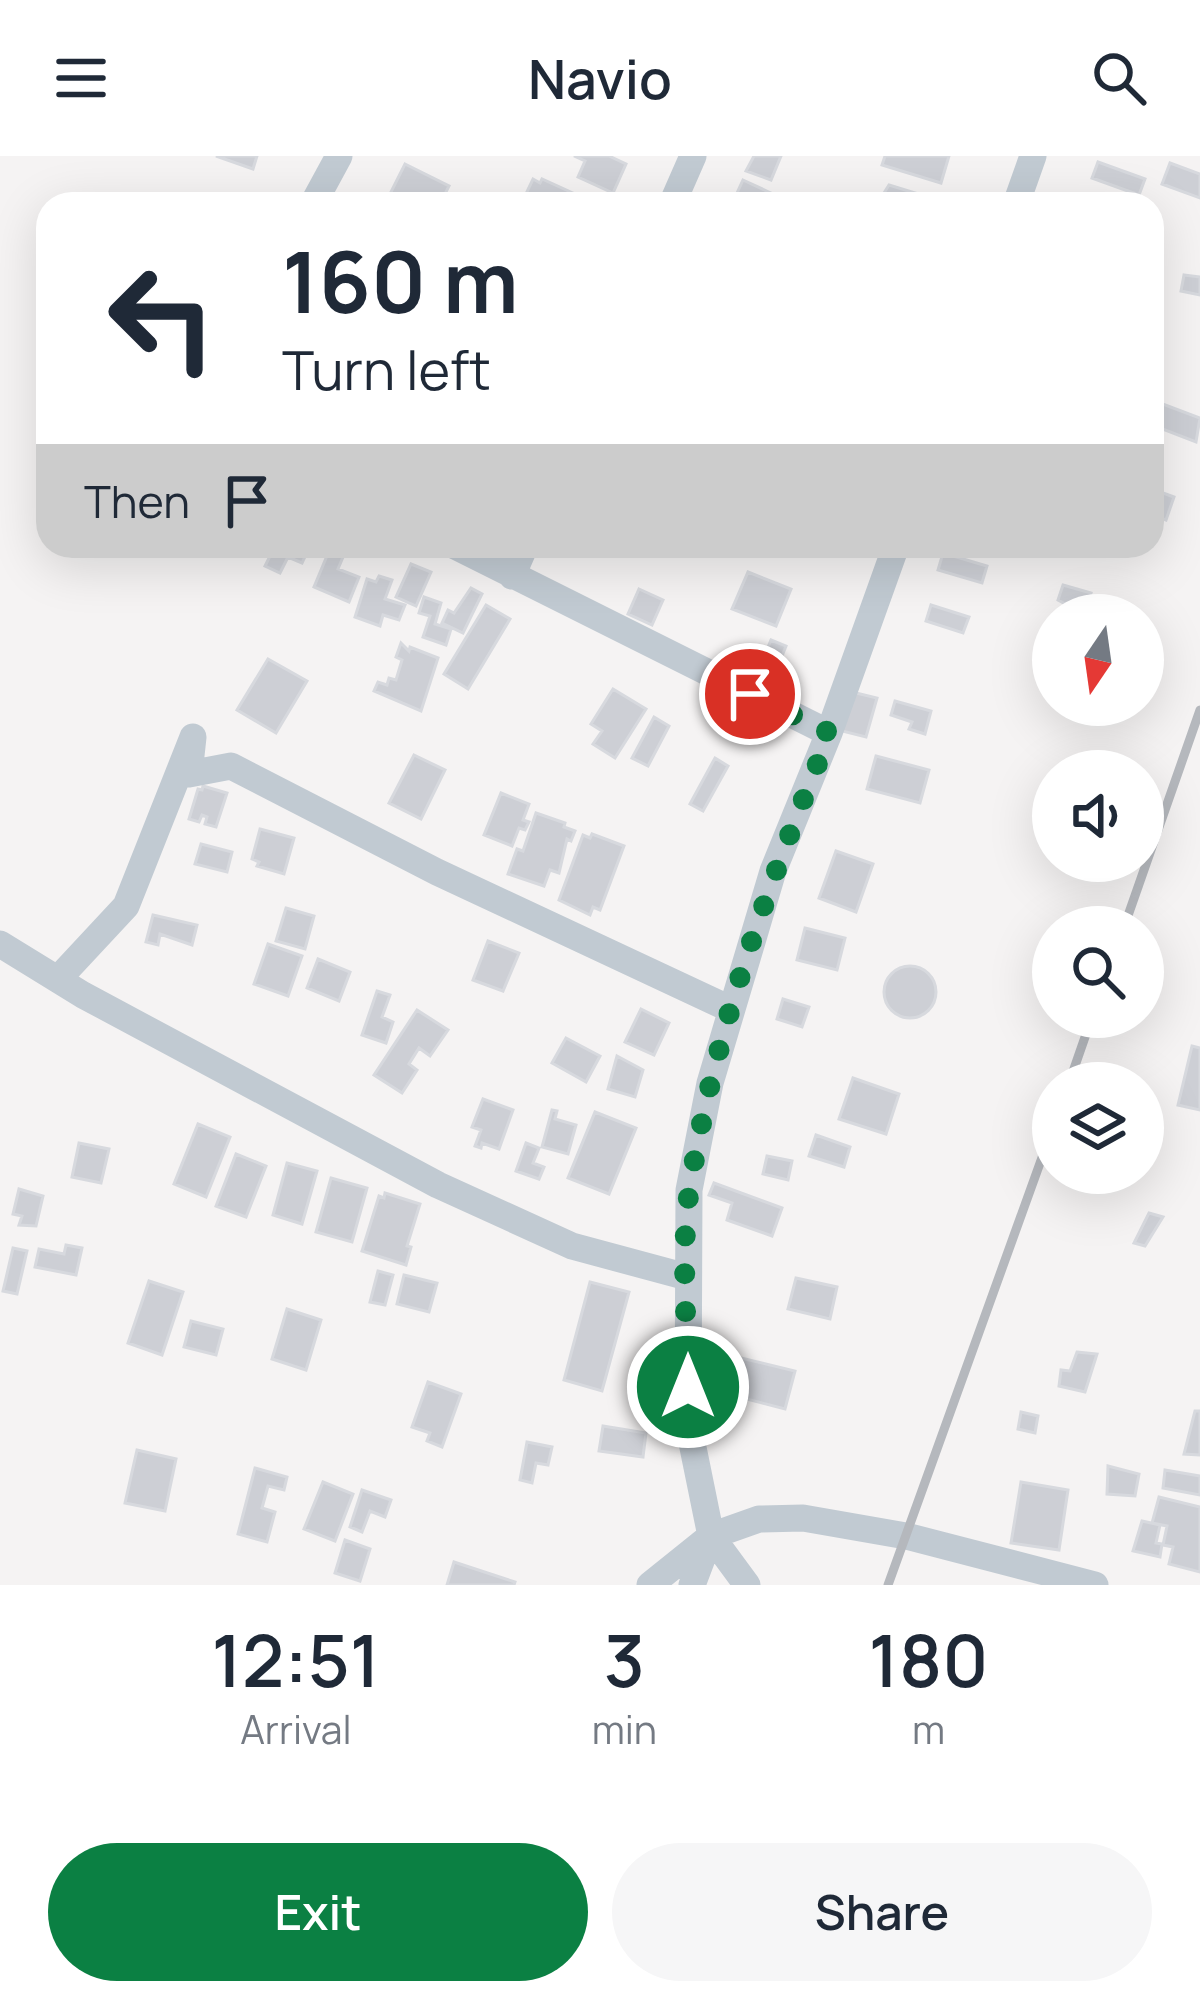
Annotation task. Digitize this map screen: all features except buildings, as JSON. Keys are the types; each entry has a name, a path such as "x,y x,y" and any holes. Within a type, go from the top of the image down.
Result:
{"street":[{"path":"320,192 340,156"},
{"path":"677,192 693,156"},
{"path":"1020,192 1033,156"},
{"path":"478,558 830,733"},
{"path":"512,576 520,558"},
{"path":"747,1585 711,1536 688,1423 689,1190 710,1083 773,871 830,733 892,558"},
{"path":"58,979 126,906 193,737 190,774 232,766 436,872 730,1009"},
{"path":"0,944 438,1185 572,1246 687,1277"},
{"path":"650,1585 711,1536 760,1519 803,1518 853,1523 1095,1585"},
{"path":"692,1585 711,1536"}],"railway":[{"path":"1131,906 1200,710"},
{"path":"1076,1062 1085,1038"},
{"path":"888,1585 1032,1185"}],"route":[{"path":"688,1387 689,1190 710,1083 773,871 830,733 750,694"}]}
